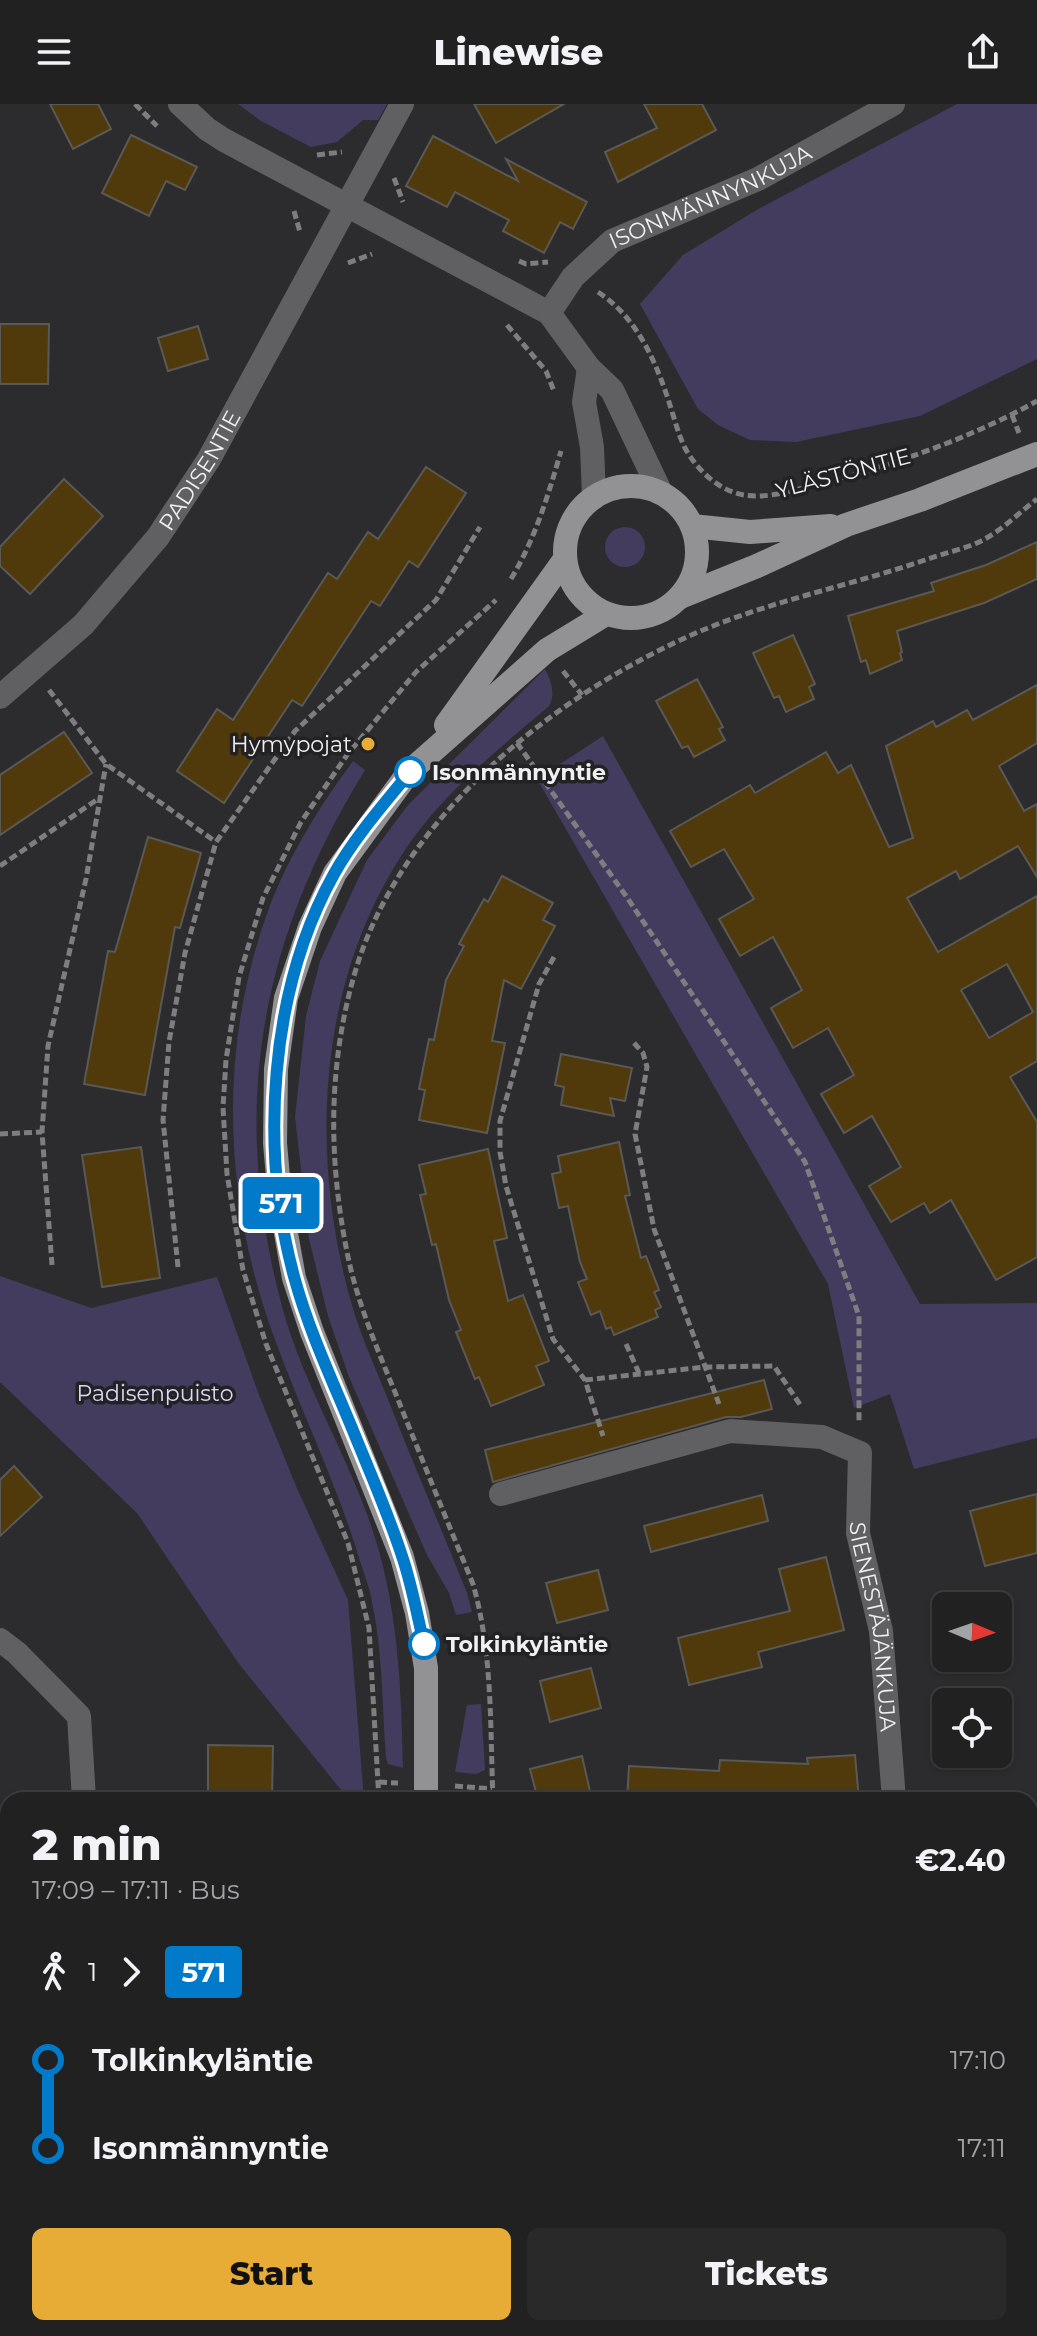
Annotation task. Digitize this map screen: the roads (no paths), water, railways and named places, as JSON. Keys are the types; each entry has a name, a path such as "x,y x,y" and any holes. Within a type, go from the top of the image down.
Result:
{"main road":[{"name":"YLÄSTÖNTIE","path":"680,597 846,525 1037,454"},
{"path":"624,486 661,493 676,504 692,526 696,561 690,581 680,597 666,609 649,616 628,619 606,614 579,594 570,578 565,545 572,521 594,497 624,486"},
{"name":"YLÄSTÖNTIE","path":"692,526 750,532 846,525"},
{"path":"426,1792 426,1668 417,1613 402,1557 312,1332 294,1278 280,1200 275,1143 276,1069 286,998 310,927 335,873 377,813 421,760 565,559"},
{"path":"421,760 547,650 606,614"}],"street":[{"path":"180,104 224,140 549,313 589,368 612,390 661,493"},
{"name":"PADISENTIE","path":"0,697 83,625 158,537 209,459 402,104"},
{"name":"ISONMÄNNYNKUJA","path":"549,313 573,277 612,241 758,179 893,104"},
{"path":"589,368 584,402 592,447 594,497"},
{"name":"SIENESTÄJÄNKUJA","path":"501,1494 730,1431 822,1437 860,1453 858,1533 881,1631 893,1792"},
{"path":"0,1640 17,1653 79,1716 84,1792"}],"place":[{"name":"Hymypojat","path":"368,744"},
{"name":"Isonmännyntie","path":"410,772"},
{"name":"Tolkinkyläntie","path":"424,1644"}],"park label":[{"name":"Padisenpuisto","path":"155,1393"}]}
